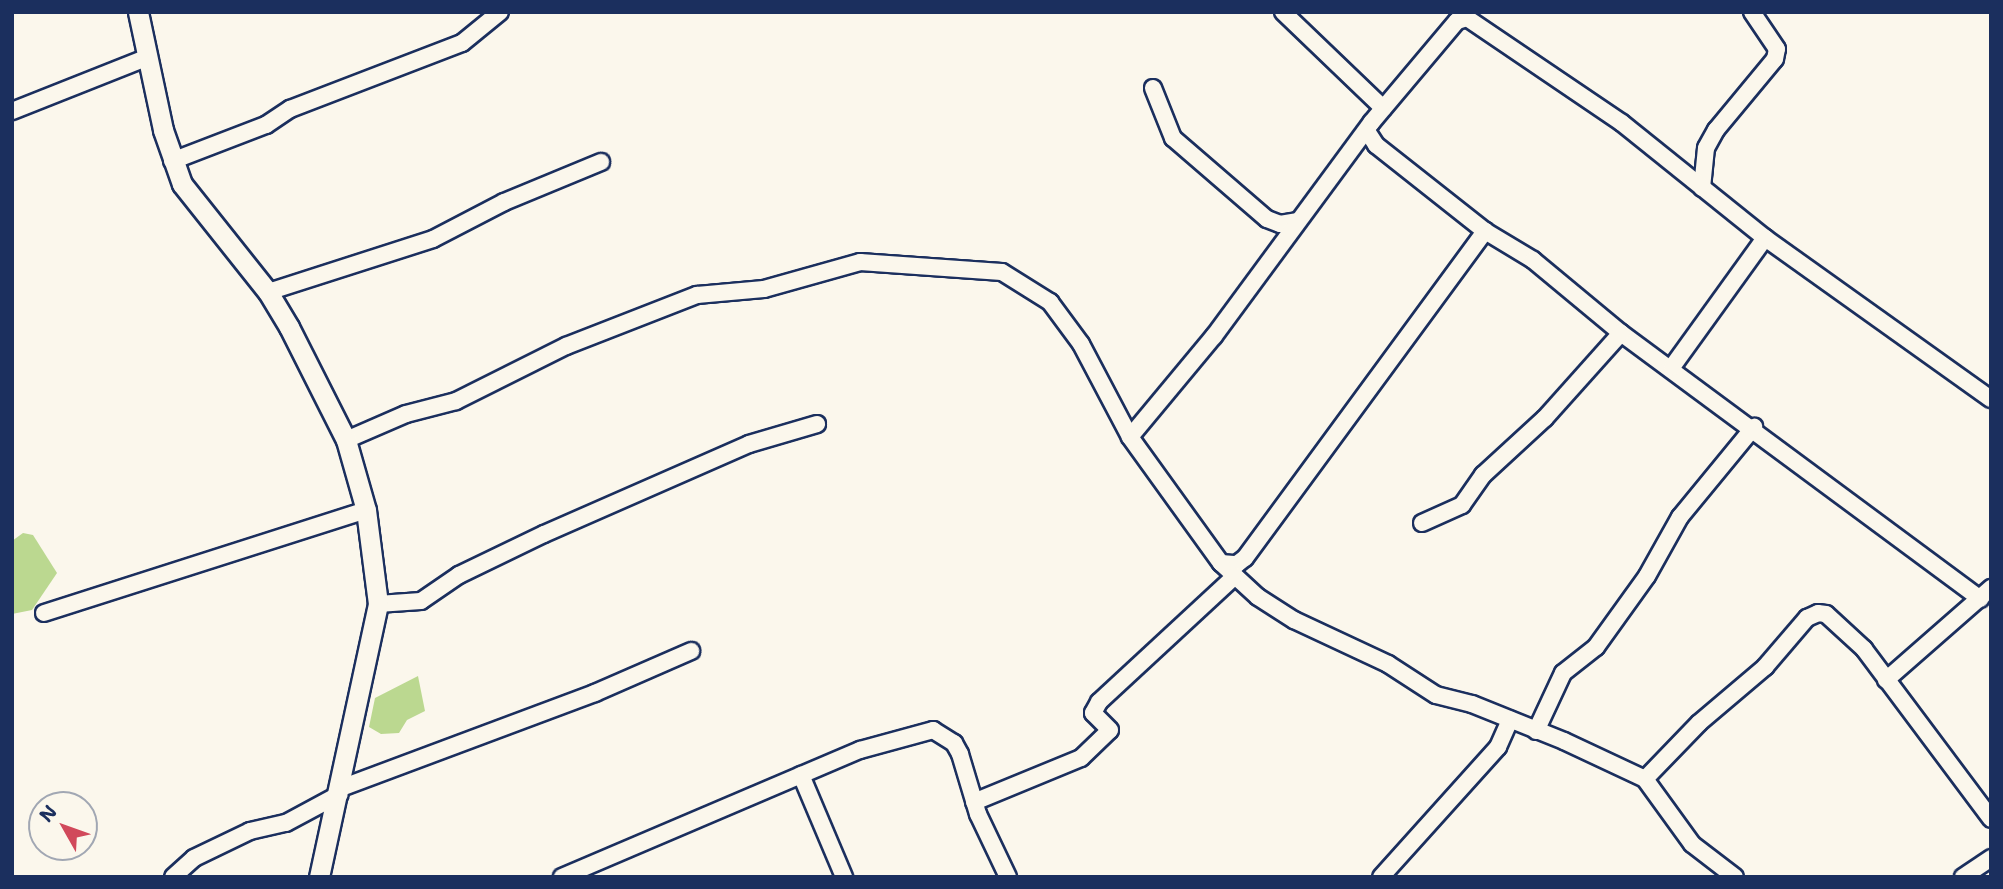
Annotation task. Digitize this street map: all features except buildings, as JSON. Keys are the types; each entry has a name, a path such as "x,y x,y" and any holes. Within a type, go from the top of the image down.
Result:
{"street":[{"path":"138,12 146,58 172,161 203,213 268,292 346,440 366,510 378,604 340,791 319,877"},
{"path":"172,161 266,125 289,109 462,43 500,12"},
{"path":"1283,12 1383,108"},
{"path":"1702,188 1703,162 1716,130 1775,59 1777,49 1752,12"},
{"path":"1130,437 1214,335 1383,108 1457,21 1477,16 1622,123 1765,238 1991,399"},
{"path":"12,111 146,58"},
{"path":"1153,88 1173,138 1267,219 1297,221"},
{"path":"1367,131 1376,145 1485,231 1532,260 1621,333 1986,593 1886,680"},
{"path":"268,292 433,239 504,202 601,162"},
{"path":"1221,563 1237,564 1245,558 1485,231"},
{"path":"1672,367 1765,238"},
{"path":"346,440 406,414 456,401 566,346 657,308 697,295 764,289 860,262 991,271 1012,277 1050,302 1069,328 1130,437 1221,563 1235,576 1279,612 1388,664 1422,688 1536,730 1645,779 1692,844 1735,877"},
{"path":"1422,523 1462,505 1483,475 1545,418 1621,333"},
{"path":"378,604 421,601 459,575 544,534 749,444 817,425"},
{"path":"1536,730 1563,673 1596,647 1647,576 1680,517 1754,427"},
{"path":"44,613 366,510"},
{"path":"974,802 1081,758 1110,730 1093,713 1099,702 1235,576"},
{"path":"1645,779 1699,723 1765,667 1807,618 1818,612 1826,614 1864,649 1991,819"},
{"path":"173,877 205,853 250,831 286,823 340,791 595,693 691,651"},
{"path":"1381,877 1498,747 1510,720"},
{"path":"562,877 860,750 933,730 943,734 960,754 974,802 1008,877"},
{"path":"801,775 844,877"},
{"path":"1963,877 1991,858"}],"green space":[{"path":"23,533 33,535 57,573 32,610 12,614 12,541"},
{"path":"418,676 425,711 407,720 399,733 381,734 369,727 375,698"}]}
